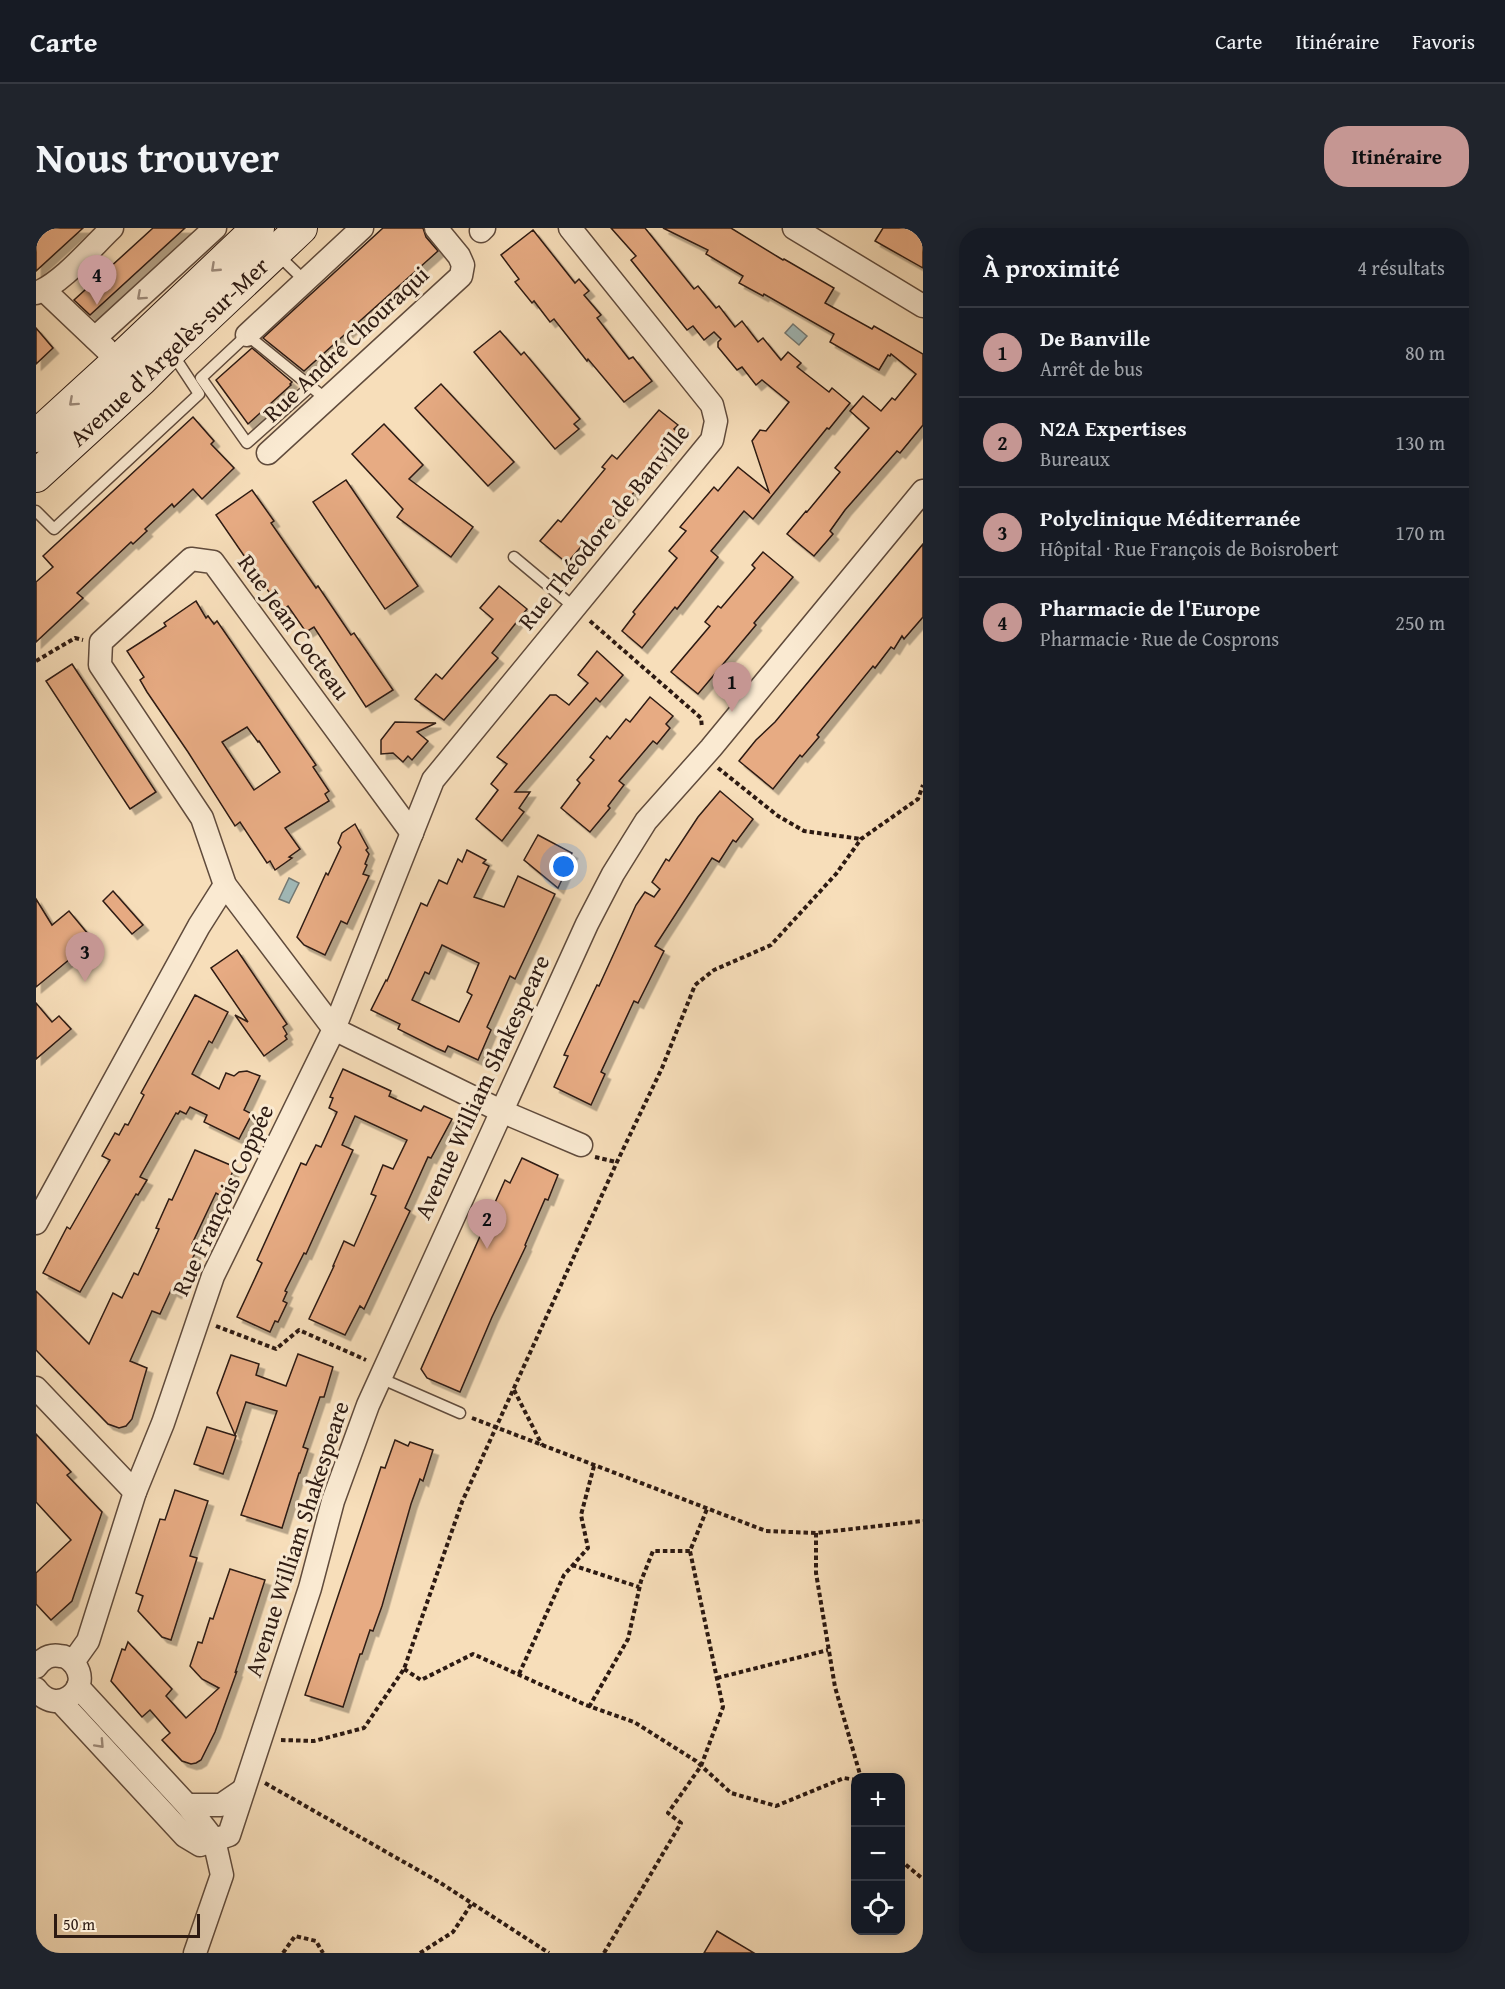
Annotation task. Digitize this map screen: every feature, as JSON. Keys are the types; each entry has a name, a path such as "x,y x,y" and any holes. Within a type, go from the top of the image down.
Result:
{"main road":[{"name":"Avenue d'Argelès-sur-Mer","path":"36,436 258,235 301,228"},
{"name":"Avenue d'Argelès-sur-Mer","path":"36,476 170,351 258,235"}],"street":[{"path":"112,228 40,292 95,338 118,361"},
{"path":"95,338 215,228"},
{"path":"247,335 362,228"},
{"name":"Rue André Chouraqui","path":"268,453 318,393 460,276 462,265 459,256 436,228"},
{"name":"Rue Théodore de Banville","path":"412,833 433,780 712,440 716,421 712,405 570,228"},
{"path":"794,228 923,306"},
{"name":"Avenue William Shakespeare","path":"214,1840 229,1835 310,1588 333,1501 368,1405 587,924 613,874 646,820 704,756 923,491"},
{"name":"Rue Jean Cocteau","path":"101,642 191,559 213,562 412,833"},
{"path":"101,642 100,665 202,819 225,885 334,1029 501,1111 581,1145"},
{"name":"Rue François Coppée","path":"73,1662 88,1641 135,1492 164,1423 213,1276 334,1029 412,833"},
{"path":"36,1223 199,926 225,885"},
{"path":"36,1388 135,1492"},
{"path":"36,1689 47,1700 60,1701 73,1695 80,1678 78,1669 66,1657 40,1656"},
{"path":"78,1687 187,1805 214,1840"},
{"path":"60,1701 185,1836 200,1845 214,1840"},
{"path":"195,1953 222,1875 214,1840 220,1805 246,1782"},
{"path":"187,1805 220,1805"}],"lane":[{"path":"258,235 305,281"},
{"path":"247,335 318,393 247,443 201,378 247,335"},
{"path":"36,511 54,529 199,394 170,351"},
{"path":"514,557 574,608"},
{"path":"382,1373 460,1413"}],"path":[{"path":"574,608 701,718 704,756 778,816 804,831 861,839"},
{"path":"36,661 75,638 101,642"},
{"path":"260,1739 314,1741 364,1728 404,1669 462,1502 662,1068 695,985 714,970 771,945 836,874 861,839 918,799 923,785"},
{"path":"918,799 923,802"},
{"path":"198,1320 276,1349 299,1330 382,1373"},
{"path":"513,1389 542,1446"},
{"path":"460,1413 766,1531 816,1533 923,1521"},
{"path":"519,1674 564,1575 588,1548 581,1515 594,1466"},
{"path":"604,1953 681,1823 668,1813 701,1766 723,1707 690,1551 707,1509"},
{"path":"816,1533 816,1573 828,1650 835,1687 860,1773"},
{"path":"589,1707 628,1639 639,1587 653,1551 690,1551"},
{"path":"572,1565 639,1587"},
{"path":"717,1678 828,1650"},
{"path":"404,1669 421,1680 473,1654 589,1707 634,1722 701,1766 731,1793 776,1806 812,1789 844,1778 851,1779"},
{"path":"246,1782 439,1882 549,1953"},
{"path":"905,1864 923,1879"},
{"path":"420,1953 453,1932 472,1903"},
{"path":"283,1953 295,1936 316,1941 323,1953"}],"water":[{"path":"793,324 807,336 799,345 785,333"},
{"path":"289,878 299,883 289,903 279,899"}],"building":[{"path":"36,228 83,228 36,271"},
{"path":"153,228 185,228 90,315 74,300"},
{"path":"383,228 423,228 426,237 438,251 304,371 263,338"},
{"path":"611,228 645,228 694,289 698,286 716,308 719,306 735,327 742,321 758,342 763,338 781,360 788,352 801,363 797,367 829,392 832,388 850,403 753,519 744,511 711,551 718,557 677,609 675,607 642,648 622,631 635,614 633,612 677,558 669,551 686,531 680,527 714,487 718,491 738,467 769,492 752,441 760,430 766,431 789,402 762,380 756,385 742,367 737,370 718,347 721,339 714,332 704,340 693,326 687,330 631,260 636,256"},
{"path":"663,228 731,228 834,288 825,303 872,329 874,326 923,354 923,425 900,453 897,451 845,510 830,531 833,534 814,556 787,534 840,472 835,468 869,428 850,411 863,396 881,411 892,398 895,400 916,374 891,354 879,370 830,342 834,334 764,294 763,296 739,283 743,276 706,254 708,250"},
{"path":"883,228 923,228 923,268 875,241"},
{"path":"533,230 575,283 579,279 589,291 584,295 601,315 597,318 629,359 633,357 652,381 624,402 588,359 587,361 554,319 550,322 515,282 519,279 501,255"},
{"path":"36,328 53,348 36,364"},
{"path":"500,331 521,355 524,352 580,419 574,424 579,429 555,449 474,352"},
{"path":"252,348 292,382 248,424 216,380"},
{"path":"441,384 514,462 488,486 415,408"},
{"path":"659,410 678,425 674,429 681,435 588,545 585,542 567,563 540,541 558,520 561,522 605,469 602,467 612,455 617,459"},
{"path":"193,417 214,441 211,444 234,468 202,499 193,489 174,507 172,504 145,529 147,531 133,544 131,542 77,593 83,598 36,642 36,582 53,567 43,556"},
{"path":"384,424 423,465 409,479 473,527 451,557 397,517 403,509 352,454"},
{"path":"346,480 418,586 385,609 313,502"},
{"path":"252,490 274,521 271,523 316,588 318,586 351,635 354,633 393,690 366,707 314,627 306,632 288,606 282,611 216,515"},
{"path":"923,544 923,617 904,639 902,636 894,649 891,647 875,668 873,666 817,735 819,737 802,757 800,755 773,789 739,761 775,722"},
{"path":"763,552 793,577 698,694 671,672 710,626 705,622 718,606 721,608 755,568 752,565"},
{"path":"499,586 527,609 492,653 498,658 444,720 415,699 436,674 442,679 493,619 480,608"},
{"path":"196,601 206,618 208,616 214,624 217,621 316,765 313,767 329,791 325,794 329,801 285,828 300,849 275,870 270,861 267,863 240,822 235,826 140,680 144,677 127,651 166,626 164,623","holes":["247,727 280,772 254,790 222,742"]},
{"path":"597,651 623,675 600,702 596,698 515,792 530,792 519,808 524,812 502,841 476,819 498,790 491,784 507,764 497,757 550,695 556,695 569,705 588,683 578,675"},
{"path":"72,664 156,792 130,809 46,681"},
{"path":"650,697 673,716 666,724 670,728 657,744 653,741 619,781 624,785 608,806 610,808 590,832 561,808 580,783 577,780 594,760 590,757 607,736 610,739 626,719 630,722"},
{"path":"395,722 436,723 417,732 428,741 412,760 408,756 403,762 393,753 381,754 381,740"},
{"path":"720,791 753,819 736,842 733,840 719,862 712,858 655,946 664,951 638,1003 634,1001 601,1072 605,1074 591,1105 554,1087 568,1056 564,1055 636,905 645,892 654,897 660,889 652,882 666,859 669,861 698,817"},
{"path":"355,824 368,848 366,850 369,854 365,864 367,865 363,874 369,876 347,924 341,921 325,955 304,945 297,937 326,873 328,875 341,847 338,843 342,833"},
{"path":"538,835 572,853 558,888 524,860"},
{"path":"467,850 486,860 483,863 489,866 474,897 504,907 518,876 555,894 515,979 510,976 487,1027 491,1030 478,1060 448,1046 445,1052 436,1048 398,1029 400,1024 371,1010 387,981 421,903 427,906 439,880 447,884 458,859 462,862","holes":["442,945 479,963 467,992 472,995 459,1022 412,1000 425,972 429,974"]},
{"path":"113,891 143,925 132,934 103,901"},
{"path":"36,899 52,925 69,911 93,940 36,987"},
{"path":"237,950 287,1024 283,1027 287,1039 264,1056 235,1015 248,1022 211,968"},
{"path":"195,995 228,1012 212,1043 209,1041 192,1074 219,1089 226,1073 234,1076 239,1072 247,1071 260,1076 244,1110 252,1114 239,1139 204,1122 207,1115 190,1107 186,1114 180,1111 176,1113 140,1177 147,1180 138,1195 136,1194 80,1292 43,1273 67,1227 70,1229 110,1160 102,1156 115,1133 119,1135 125,1124 128,1125 144,1095 141,1093"},
{"path":"36,1003 52,1022 59,1016 71,1029 36,1059"},
{"path":"343,1069 391,1091 389,1096 421,1111 424,1106 452,1119 431,1158 428,1157 405,1208 410,1211 364,1309 360,1306 345,1335 309,1319 344,1241 354,1246 376,1196 371,1194 383,1165 393,1169 407,1140 355,1116 342,1145 353,1150 306,1254 304,1253 285,1291 287,1292 283,1301 287,1303 278,1322 275,1321 270,1332 237,1317 262,1263 257,1260 301,1163 306,1165 316,1145 321,1147 337,1112 329,1108 333,1098 330,1097"},
{"path":"195,1150 235,1167 221,1196 216,1193 192,1244 198,1247 176,1293 171,1290 160,1314 152,1311 130,1361 147,1368 132,1419 126,1426 119,1428 108,1424 36,1350 36,1291 89,1344 113,1293 122,1298 134,1273 138,1275 159,1229 156,1228 169,1199 172,1200"},
{"path":"522,1158 558,1175 548,1200 545,1199 460,1392 427,1378 421,1369 505,1180 510,1183"},
{"path":"298,1354 333,1367 324,1397 320,1397 303,1447 308,1449 282,1528 241,1515 277,1411 246,1402 235,1435 217,1393 231,1355 259,1364 256,1375 286,1386"},
{"path":"207,1427 236,1436 223,1474 194,1464"},
{"path":"36,1434 71,1472 67,1475 102,1512 72,1601 51,1620 36,1604 36,1573 71,1540 36,1502"},
{"path":"395,1440 408,1446 410,1442 433,1450 423,1481 420,1479 411,1504 382,1606 373,1631 370,1630 362,1654 360,1654 343,1707 305,1695 381,1467 385,1468"},
{"path":"175,1490 208,1501 190,1556 197,1558 171,1640 162,1637 138,1611 143,1596 136,1593 160,1519 165,1520"},
{"path":"230,1569 265,1580 235,1673 237,1671 215,1732 201,1760 191,1764 182,1761 162,1740 170,1733 150,1710 142,1717 111,1681 122,1649 125,1650 128,1642 172,1689 166,1696 186,1718 219,1688 202,1679 190,1666 198,1642 202,1643 210,1618 213,1619"},
{"path":"717,1931 754,1953 704,1953"}],"place":[{"name":"Pharmacie de l'Europe","path":"97,305"},
{"name":"De Banville","path":"732,712"},
{"name":"Polyclinique Méditerranée","path":"85,982"},
{"name":"N2A Expertises","path":"487,1249"}]}
